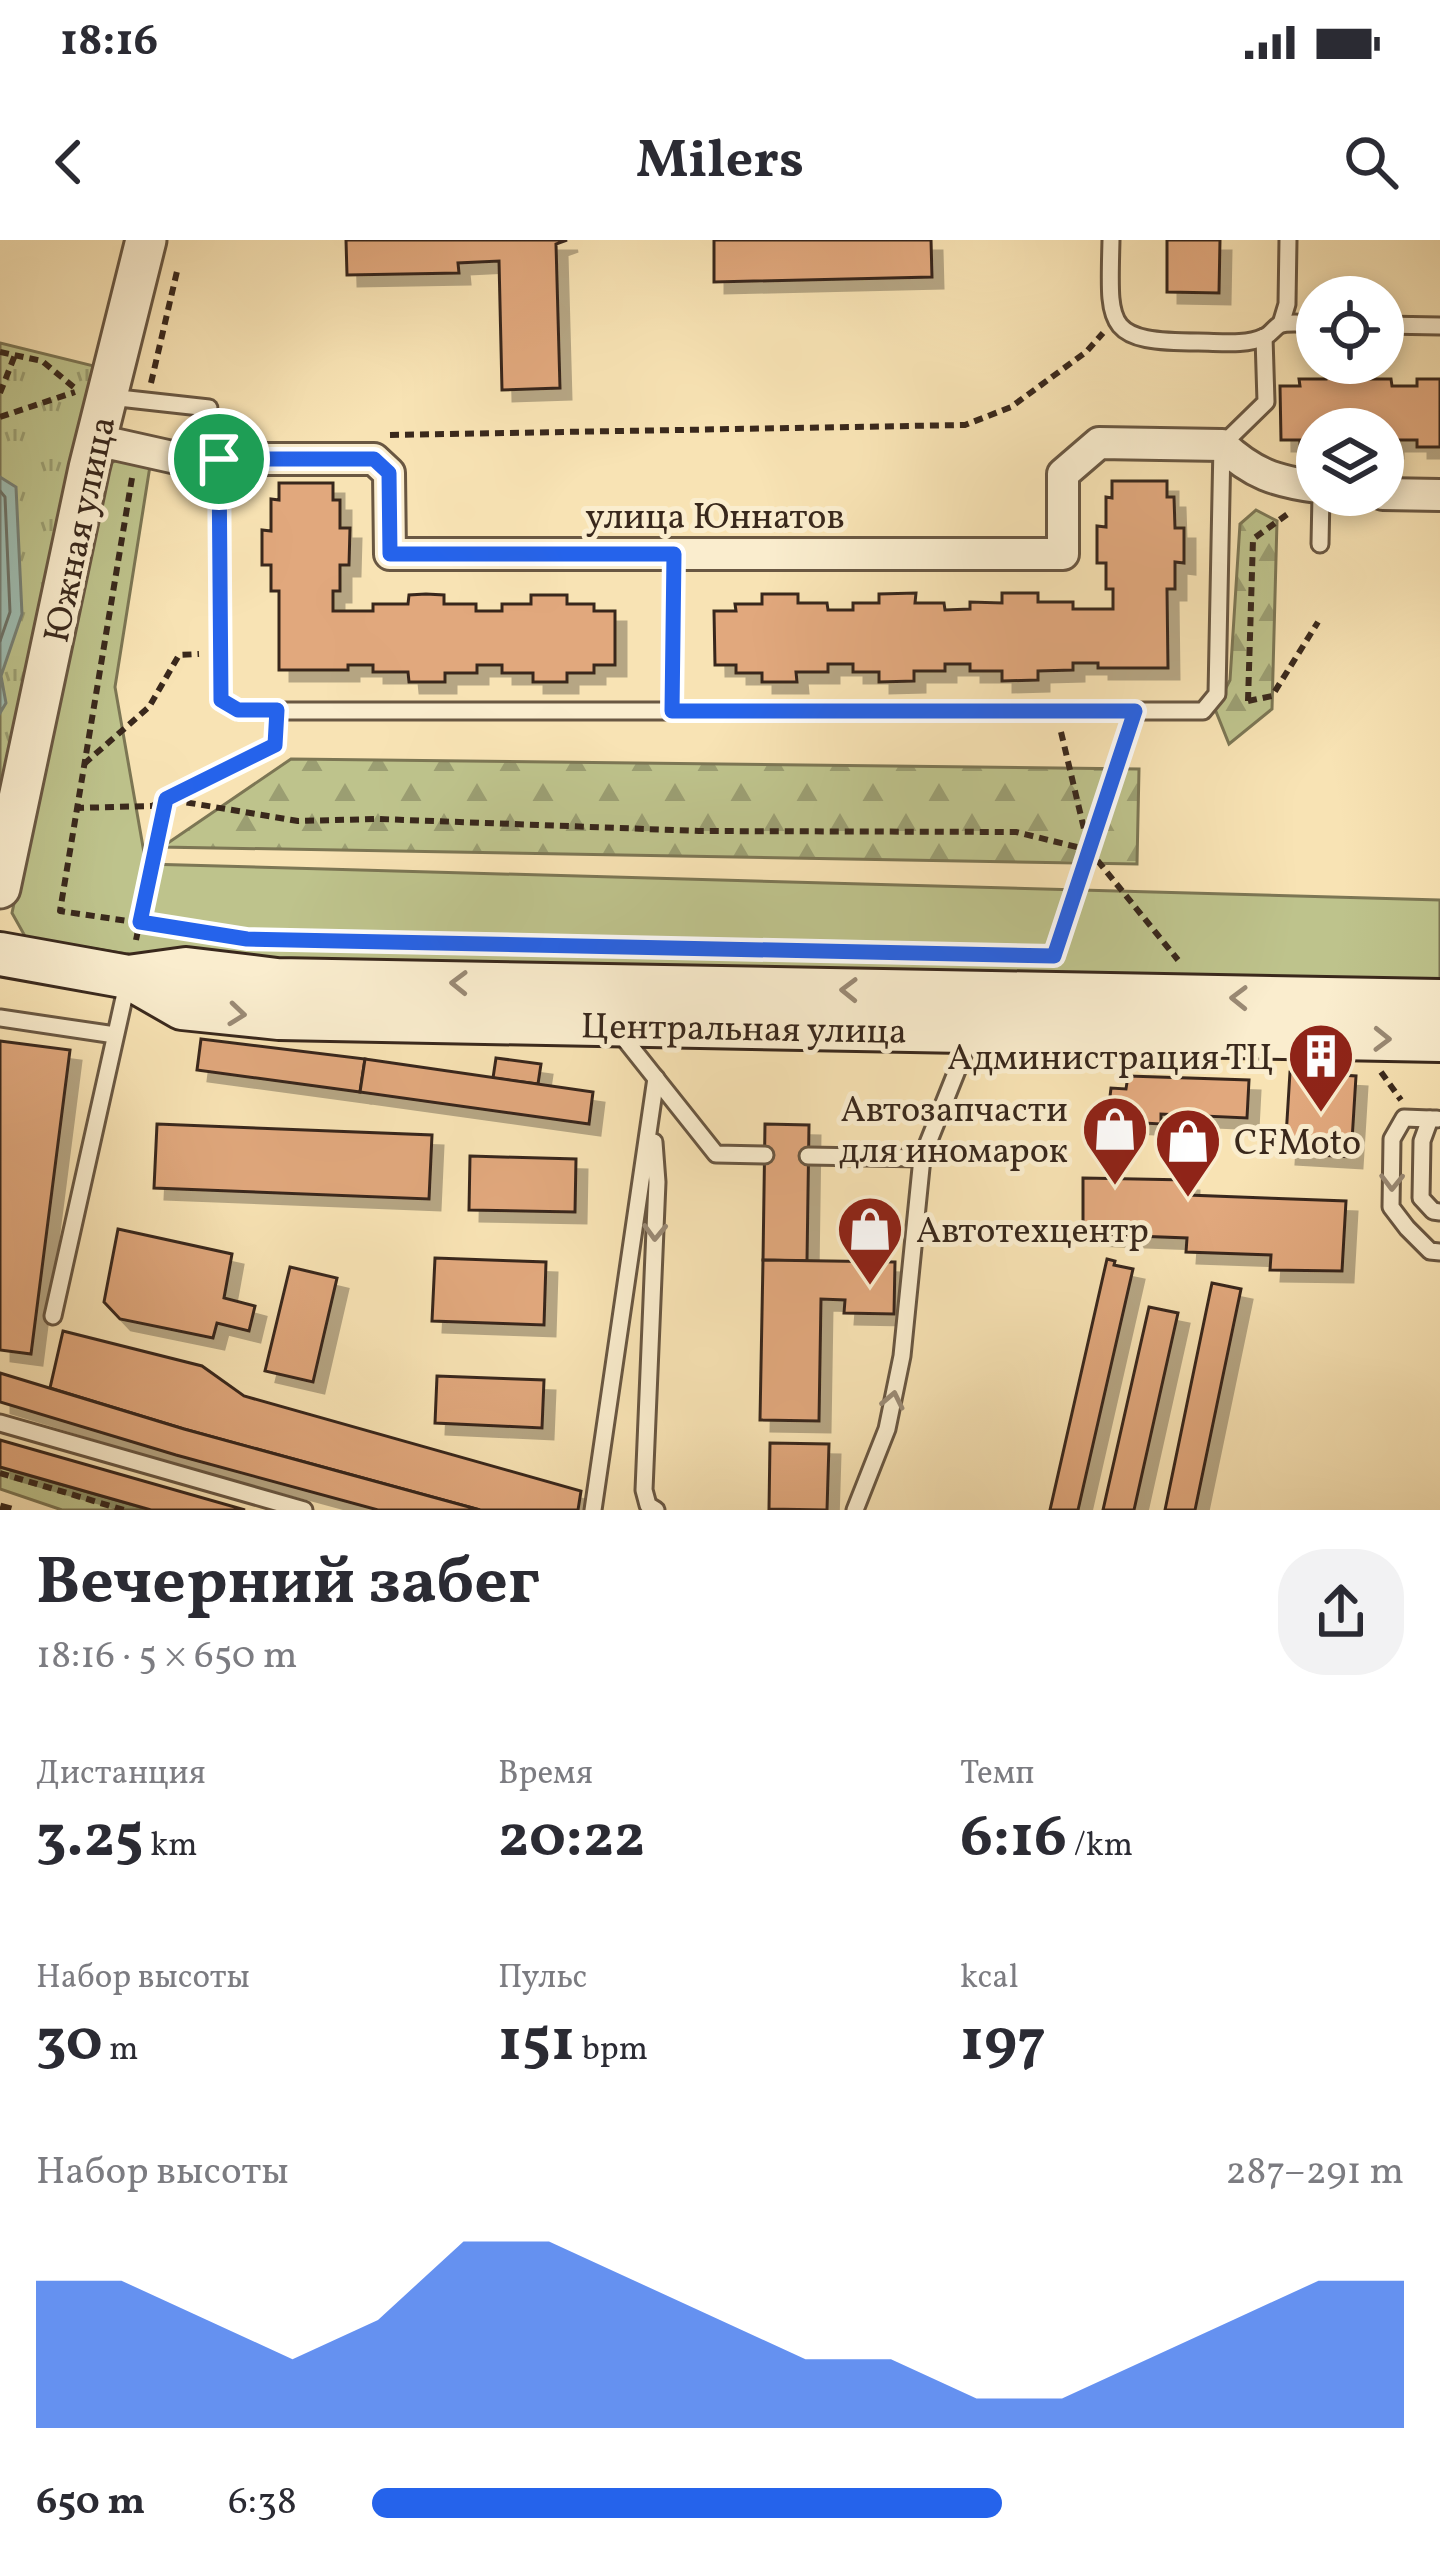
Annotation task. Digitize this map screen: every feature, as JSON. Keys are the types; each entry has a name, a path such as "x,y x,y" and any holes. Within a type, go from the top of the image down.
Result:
{"main road":[{"name":"Центральная улица","path":"0,954 128,977 186,969 277,980 973,1012 1440,1040"},
{"name":"Центральная улица","path":"128,977 182,1009 279,1018 614,1024 1440,1001"}],"street":[{"name":"Южная улица","path":"0,888 96,440 127,399 146,240"},
{"name":"улица Юннатов","path":"96,440 181,459 374,459 389,473 390,554 1063,554 1063,474 1099,443 1222,445"},
{"path":"1222,445 1244,465 1296,486"},
{"path":"1404,494 1440,495"}],"lane":[{"path":"1111,240 1109,302 1115,320 1129,335 1154,342 1237,342 1264,337 1281,324 1287,304 1288,240"},
{"path":"1281,324 1296,324"},
{"path":"1404,325 1440,326"},
{"path":"219,459 221,700 238,710 1203,711 1217,694 1222,445 1266,402 1264,337"},
{"path":"127,399 208,408"},
{"path":"1319,516 1320,544"},
{"path":"672,711 674,554"},
{"path":"53,1316 128,977"},
{"path":"855,1510 887,1429 902,1356 922,1158 973,1012"},
{"path":"0,1018 115,1035"},
{"path":"614,1024 716,1154 765,1155"},
{"path":"593,1510 656,1078"},
{"path":"652,1115 657,1182 644,1490 648,1504 656,1510"},
{"path":"1440,1212 1432,1211 1420,1198 1422,1141 1428,1119 1405,1118 1392,1139 1391,1207 1430,1251 1440,1252"},
{"path":"808,1156 922,1158"},
{"path":"0,1424 304,1510"}],"path":[{"path":"127,399 179,263"},
{"path":"377,436 965,425 1011,406 1047,382 1086,352 1115,320"},
{"path":"0,352 42,361 79,391 0,417"},
{"path":"0,393 15,355"},
{"path":"137,449 60,910 204,932"},
{"path":"1291,511 1253,539 1248,701 1272,696 1318,622"},
{"path":"82,766 149,707 179,655 220,652"},
{"path":"75,808 152,806 275,745 277,710"},
{"path":"1057,711 1089,850 1178,960"},
{"path":"1054,956 1135,711"},
{"path":"166,799 298,821 379,819 699,831 1016,832 1089,850"},
{"path":"128,977 166,799"},
{"path":"247,939 674,948"},
{"path":"1377,1067 1428,1119"},
{"path":"0,1473 124,1510"}],"green space":[{"path":"0,343 94,366 0,810"},
{"path":"117,460 150,466 115,687 146,864 1440,900 1440,994 185,963 26,938 12,913 105,466"},
{"path":"1256,510 1277,521 1272,709 1229,744 1215,709 1230,680 1240,524"},
{"path":"291,759 1139,769 1137,864 162,847"},
{"path":"0,1467 151,1510 62,1510 0,1489"}],"water":[{"path":"0,477 16,487 22,614 1,676 6,703 0,713"}],"building":[{"path":"346,240 567,240 556,244 560,388 502,390 499,261 458,263 459,273 347,275"},
{"path":"714,240 931,240 932,277 714,282"},
{"path":"1167,240 1220,240 1219,293 1167,292"},
{"path":"1417,379 1440,379 1440,447 1417,447 1417,440 1404,440 1404,408 1296,408 1296,440 1281,440 1280,386 1417,386"},
{"path":"1112,481 1167,481 1167,497 1174,497 1175,528 1184,528 1184,563 1175,562 1175,589 1167,589 1168,668 1098,668 1098,663 1073,663 1073,670 1038,671 1038,680 1002,681 1002,671 970,671 970,664 945,664 945,671 914,671 914,681 879,682 879,672 853,672 853,664 828,664 828,672 796,672 797,682 762,682 762,673 736,673 736,665 715,665 714,611 736,611 735,604 762,604 762,594 798,594 798,603 827,603 828,610 879,603 879,594 916,593 915,603 944,603 945,610 970,609 970,602 1002,603 1002,593 1038,593 1038,602 1073,602 1073,609 1113,609 1113,589 1106,589 1106,563 1097,563 1097,526 1106,527 1106,497 1112,498"},
{"path":"279,483 333,483 333,500 340,500 340,528 350,528 349,565 340,565 340,591 333,591 333,611 373,611 373,604 408,604 409,595 426,594 444,595 444,604 476,604 476,611 502,611 502,604 531,604 531,595 567,595 567,604 594,604 594,611 615,611 615,665 594,665 594,673 567,673 567,682 533,682 533,673 502,673 502,665 477,665 477,673 445,673 445,682 409,682 408,672 373,672 373,665 348,665 348,670 279,670 279,591 271,591 271,565 262,565 262,530 271,531 271,499 279,500"},
{"path":"201,1039 365,1059 360,1092 197,1070"},
{"path":"0,1041 70,1050 31,1354 0,1350"},
{"path":"496,1058 541,1064 538,1084 493,1078"},
{"path":"365,1059 593,1092 589,1124 360,1092"},
{"name":"Администрация ТЦ","path":"1290,1072 1356,1076 1351,1157 1285,1153"},
{"path":"1128,1076 1249,1080 1247,1118 1161,1114 1161,1124 1107,1121 1111,1088 1126,1089"},
{"path":"157,1124 432,1135 429,1199 154,1188"},
{"path":"765,1124 809,1125 807,1261 763,1260"},
{"path":"470,1156 576,1159 575,1212 469,1210"},
{"path":"1083,1178 1188,1180 1188,1195 1346,1201 1342,1271 1270,1270 1271,1255 1186,1252 1187,1238 1083,1234"},
{"path":"118,1229 232,1254 224,1298 255,1306 249,1331 217,1323 213,1338 120,1319 104,1302"},
{"path":"435,1258 546,1262 544,1325 432,1321"},
{"path":"1107,1259 1133,1269 1078,1510 1050,1510"},
{"path":"763,1260 895,1262 894,1314 844,1313 845,1300 821,1299 819,1421 760,1420"},
{"path":"290,1267 337,1278 313,1382 265,1371"},
{"path":"1212,1283 1241,1289 1195,1510 1165,1510"},
{"path":"1149,1307 1178,1313 1134,1510 1103,1510"},
{"path":"63,1331 202,1366 244,1396 581,1491 578,1510 480,1510 50,1388"},
{"path":"0,1373 480,1510 378,1510 176,1455 0,1402"},
{"path":"437,1376 544,1380 542,1428 435,1423"},
{"path":"0,1440 245,1510 151,1510 0,1467"},
{"path":"770,1443 829,1444 827,1510 769,1509"}],"railway":[{"path":"0,1507 11,1510"}],"place":[{"name":"Администрация ТЦ","path":"1321,1115"},
{"name":"Автозапчасти для иномарок","path":"1115,1188"},
{"name":"CFMoto","path":"1188,1200"},
{"name":"Автотехцентр","path":"870,1288"}],"route":[{"path":"219,459 374,459 389,473 390,554 674,554 672,711 1135,711 1054,956 247,939 140,922 166,799 275,745 277,710 238,710 221,700 219,459"}]}
